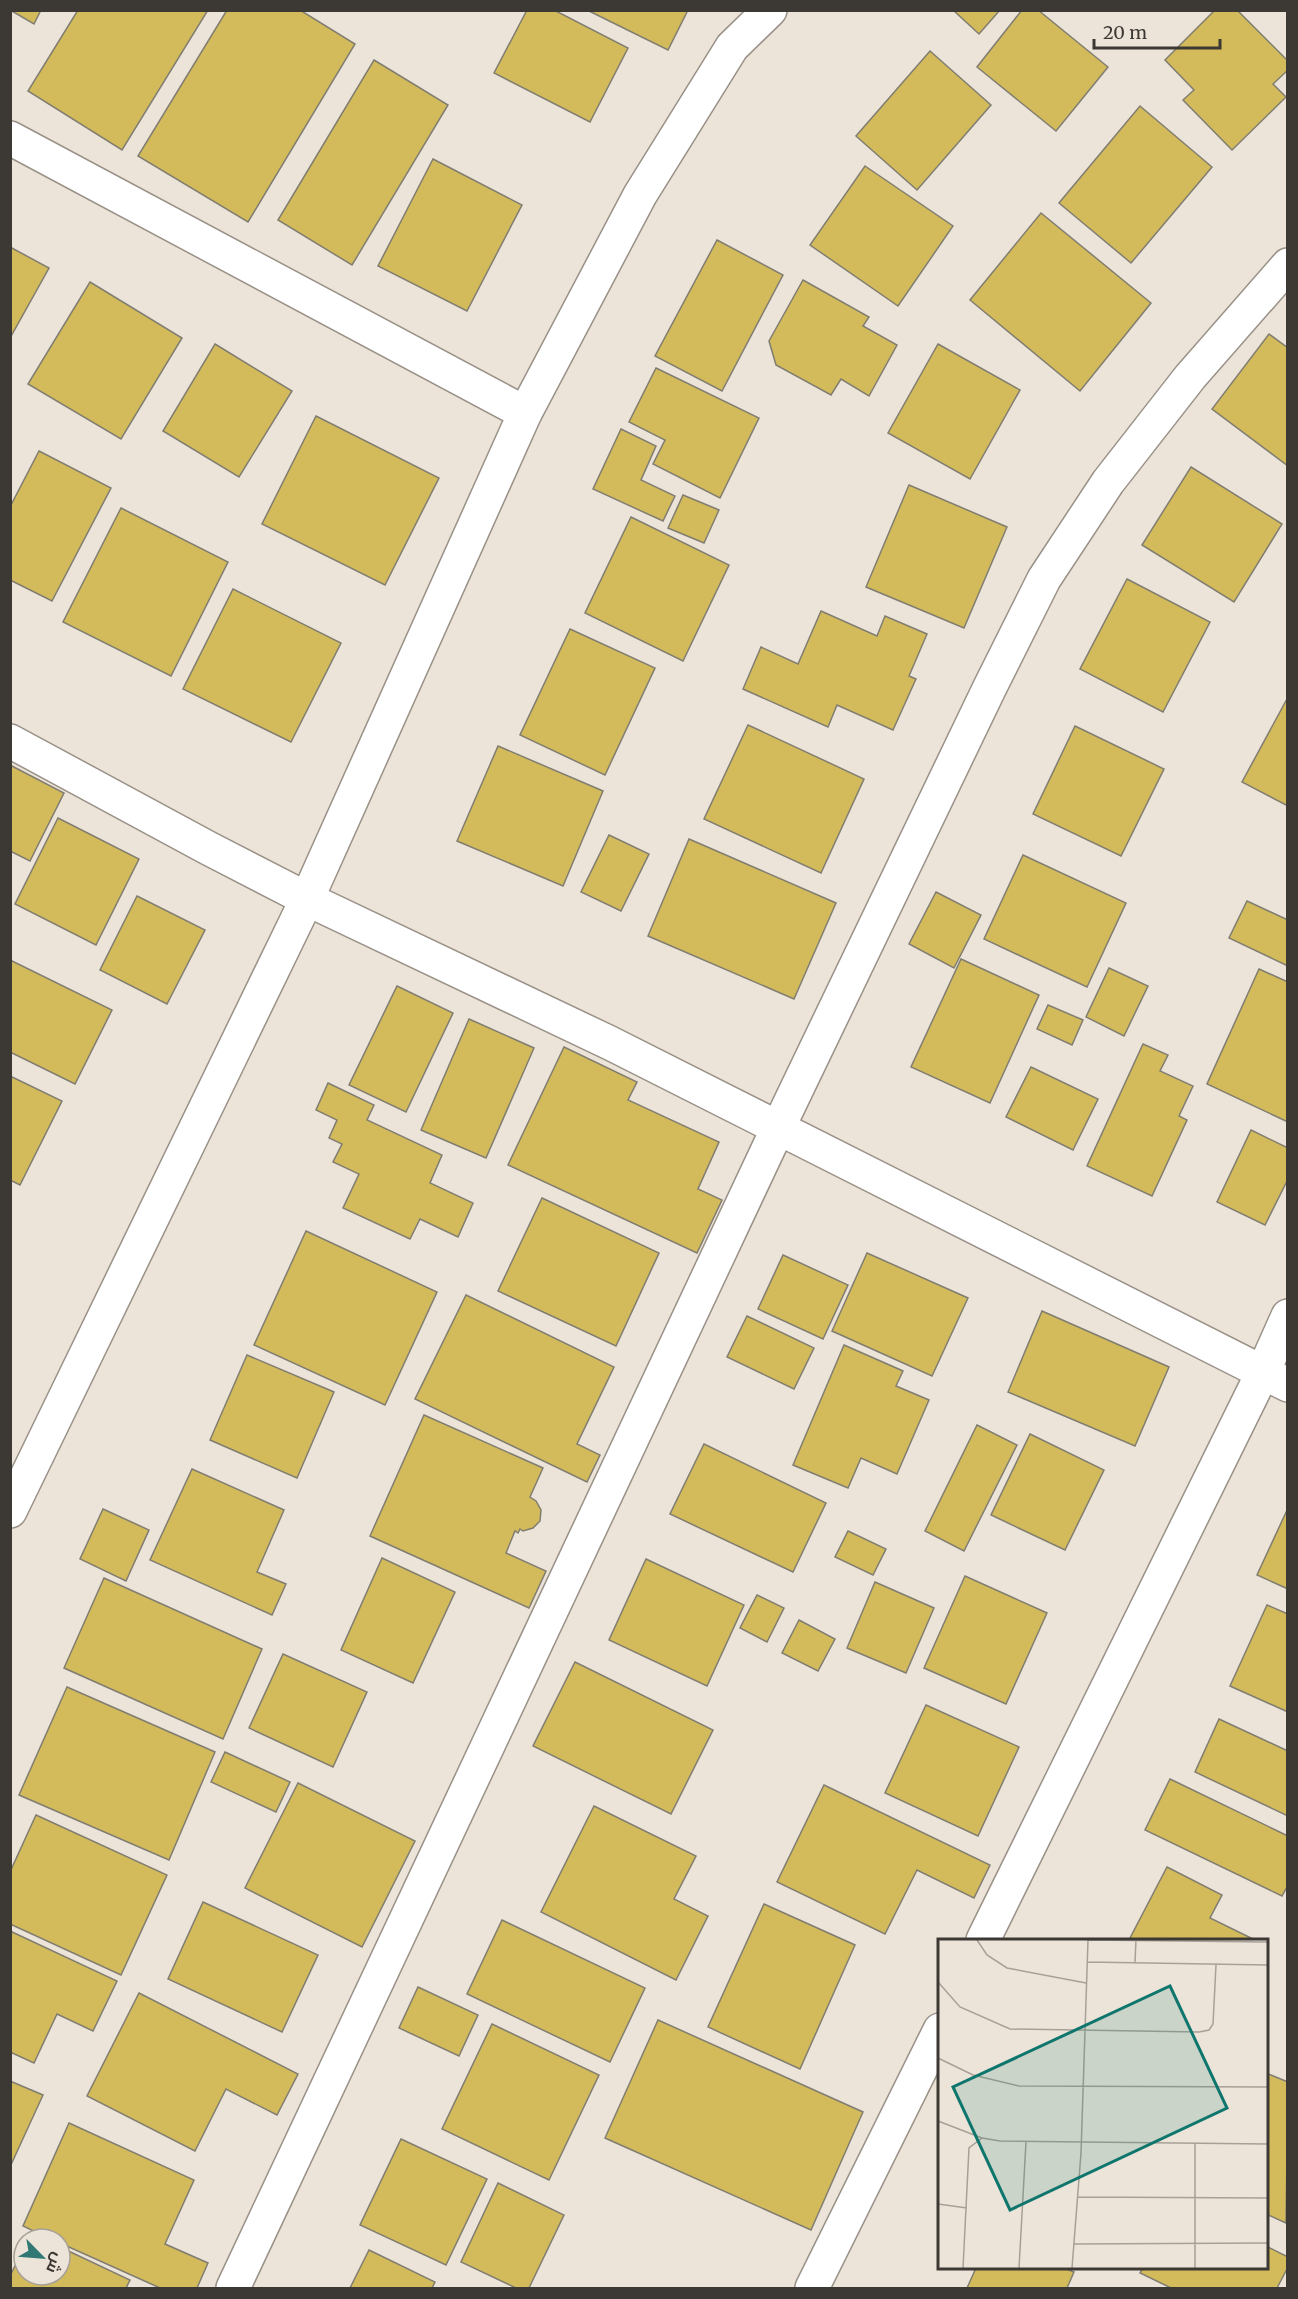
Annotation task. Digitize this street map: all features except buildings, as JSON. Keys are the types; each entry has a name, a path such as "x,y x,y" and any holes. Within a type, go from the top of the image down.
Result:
{"street":[{"path":"732,47 733,10"},
{"path":"10,1510 307,899 525,413 640,195 732,47 770,10"},
{"path":"10,138 525,413"},
{"path":"233,2289 778,1128 1044,579 1107,482 1190,377 1287,265"},
{"path":"10,741 307,899 599,1038 1275,1379"},
{"path":"984,1939 1275,1379 1287,1316"},
{"path":"812,2289 938,2032"}]}
